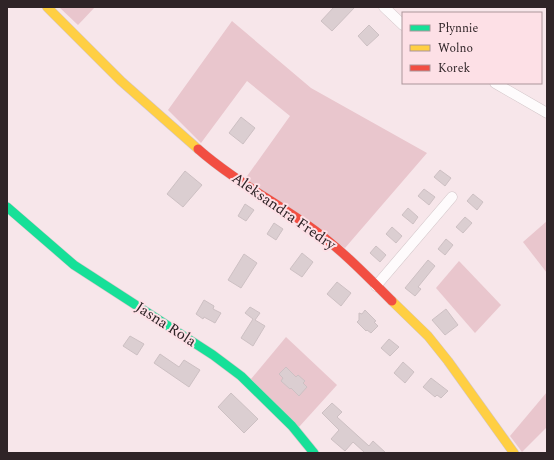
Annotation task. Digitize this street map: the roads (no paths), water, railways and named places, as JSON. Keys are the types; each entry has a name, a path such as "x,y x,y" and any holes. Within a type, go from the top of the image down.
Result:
{"street":[{"name":"Aleksandra Fredry","path":"47,7 121,81 215,164 306,224 338,248 428,336 514,453"},
{"path":"384,7 402,24"},
{"path":"497,84 547,112"},
{"path":"376,286 452,197"},
{"name":"Jasna Rola","path":"7,207 74,265 213,355 241,376 292,426 314,453"}]}
